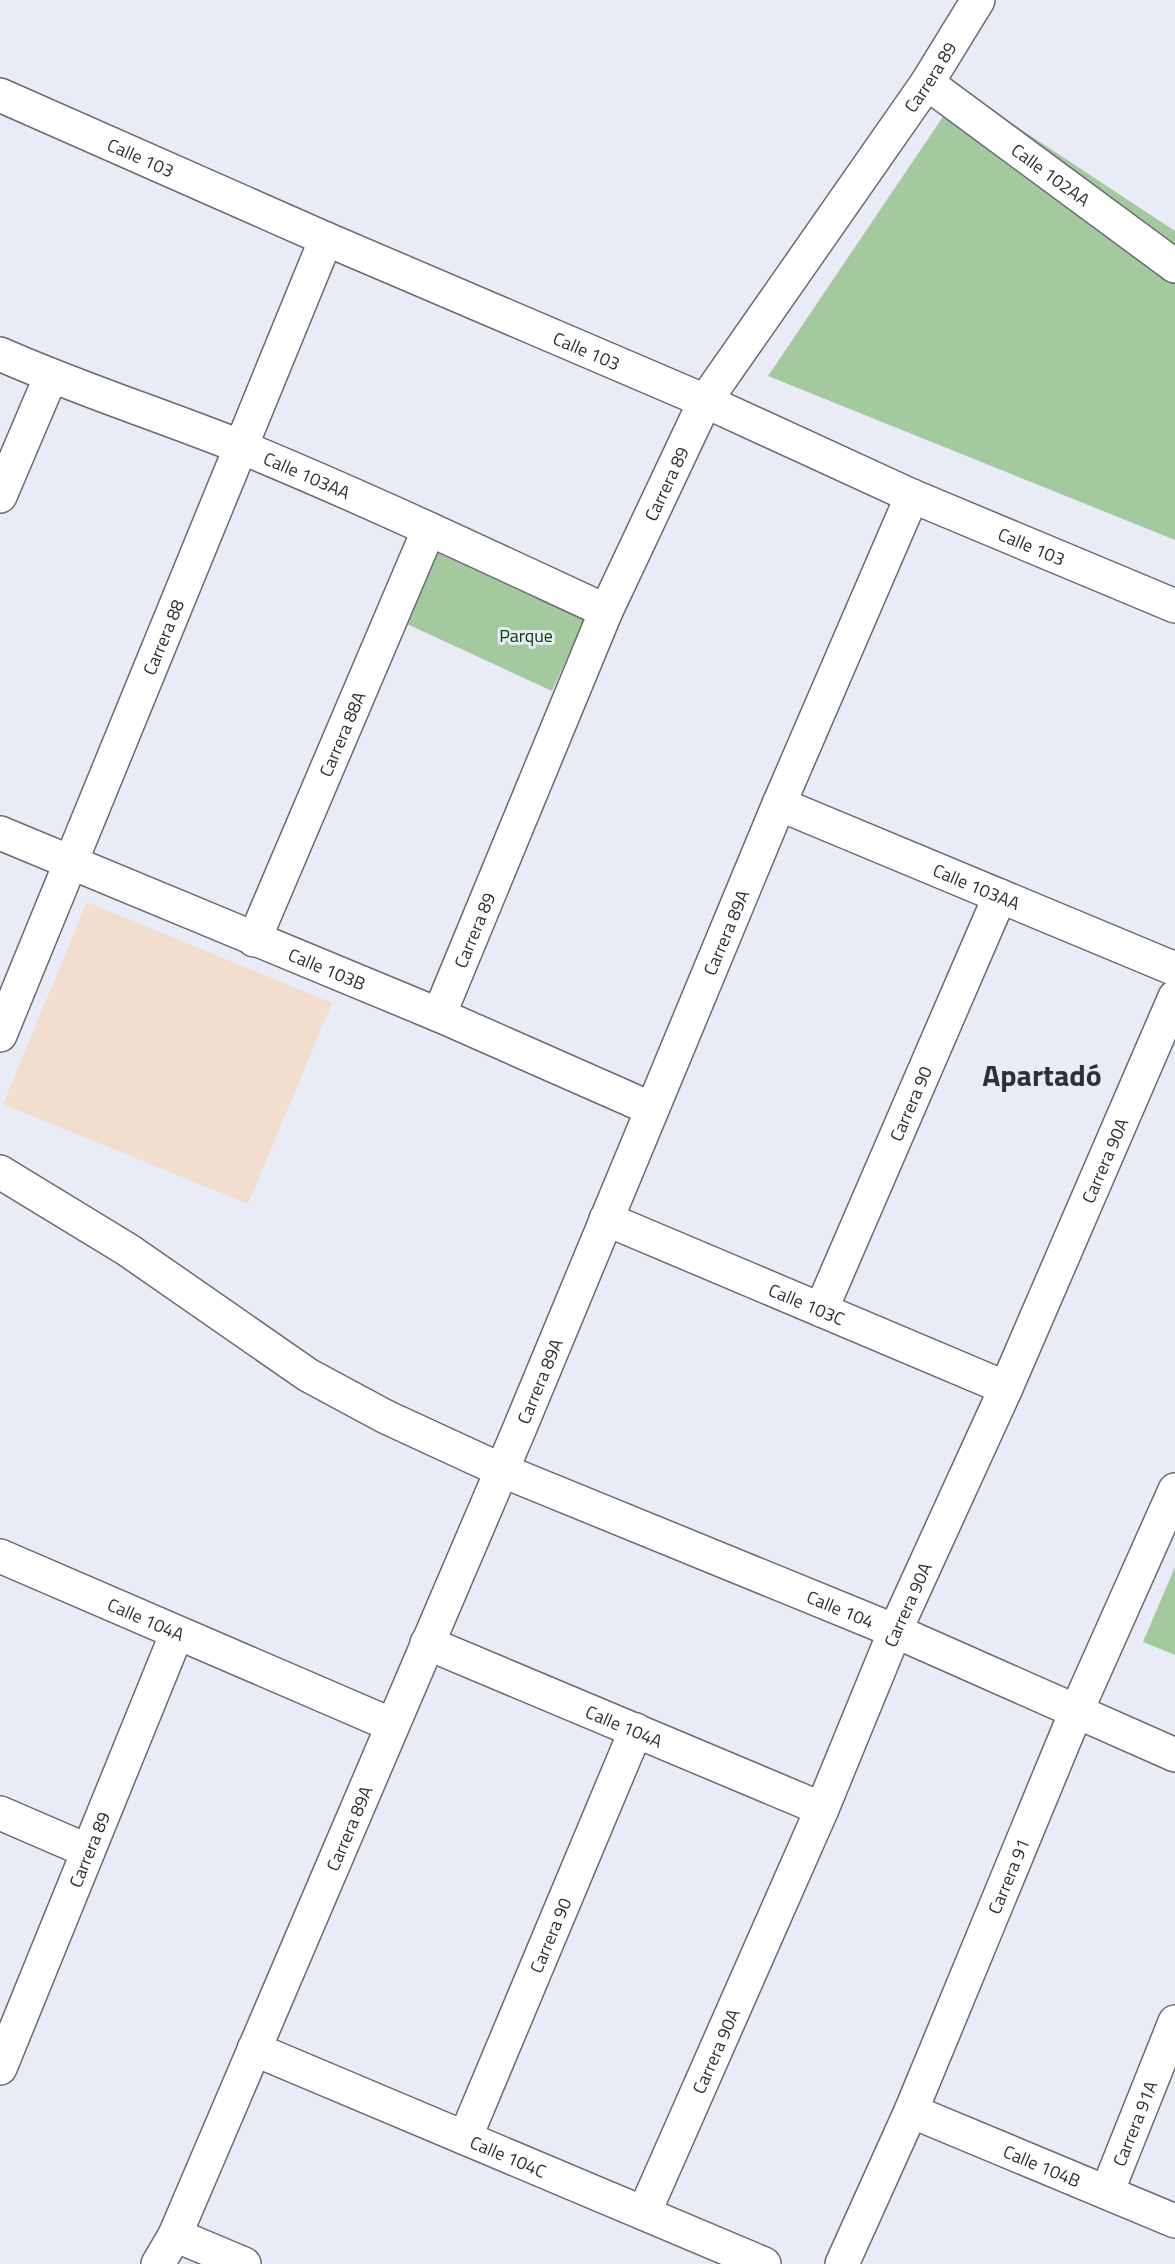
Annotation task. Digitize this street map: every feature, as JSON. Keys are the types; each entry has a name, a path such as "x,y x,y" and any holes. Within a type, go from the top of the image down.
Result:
{"street":[{"name":"Carrera 89","path":"439,1015 606,611 705,401 927,83 978,0"},
{"name":"Calle 102AA","path":"927,83 1175,266"},
{"name":"Calle 103","path":"0,94 326,239 705,401 912,496 1175,606"},
{"name":"Carrera 88","path":"0,1035 326,239"},
{"name":"Calle 103AA","path":"0,354 51,376 241,447 429,529 606,611"},
{"path":"0,496 51,376"},
{"name":"Carrera 89A","path":"158,2264 175,2235 501,1470 779,804 912,496"},
{"name":"Carrera 88A","path":"254,940 429,529"},
{"name":"Calle 103AA","path":"779,804 1175,969"},
{"name":"Calle 103B","path":"0,833 439,1015 652,1109"},
{"name":"Carrera 90","path":"821,1310 1000,896"},
{"name":"Carrera 90A","path":"644,2213 822,1809 895,1631 1006,1388 1175,997"},
{"name":"Calle 104","path":"0,1172 128,1250 308,1375 386,1417 501,1470 895,1631 1175,1755"},
{"name":"Calle 103C","path":"606,1219 1006,1388"},
{"name":"Carrera 91","path":"842,2264 911,2111 1076,1712 1175,1490"},
{"name":"Calle 104A","path":"0,1557 392,1725"},
{"name":"Carrera 89","path":"0,2068 177,1633"},
{"name":"Calle 104A","path":"427,1643 822,1809"},
{"name":"Carrera 90","path":"465,2138 636,1731"},
{"path":"0,1813 88,1851"},
{"name":"Carrera 91A","path":"1107,2192 1175,2022"},
{"name":"Calle 104C","path":"254,2049 764,2264"},
{"name":"Calle 104B","path":"911,2111 1175,2221"},
{"path":"175,2235 244,2264"}],"shaded area":[{"path":"87,902 332,1003 248,1204 3,1104"}],"green space":[{"path":"961,90 1175,231 1175,540 768,376"},
{"name":"Parque","path":"438,553 585,618 552,691 407,624"},
{"path":"1175,1567 1175,1655 1143,1642"}],"district":[{"name":"Apartadó","path":"1042,1075"}]}
